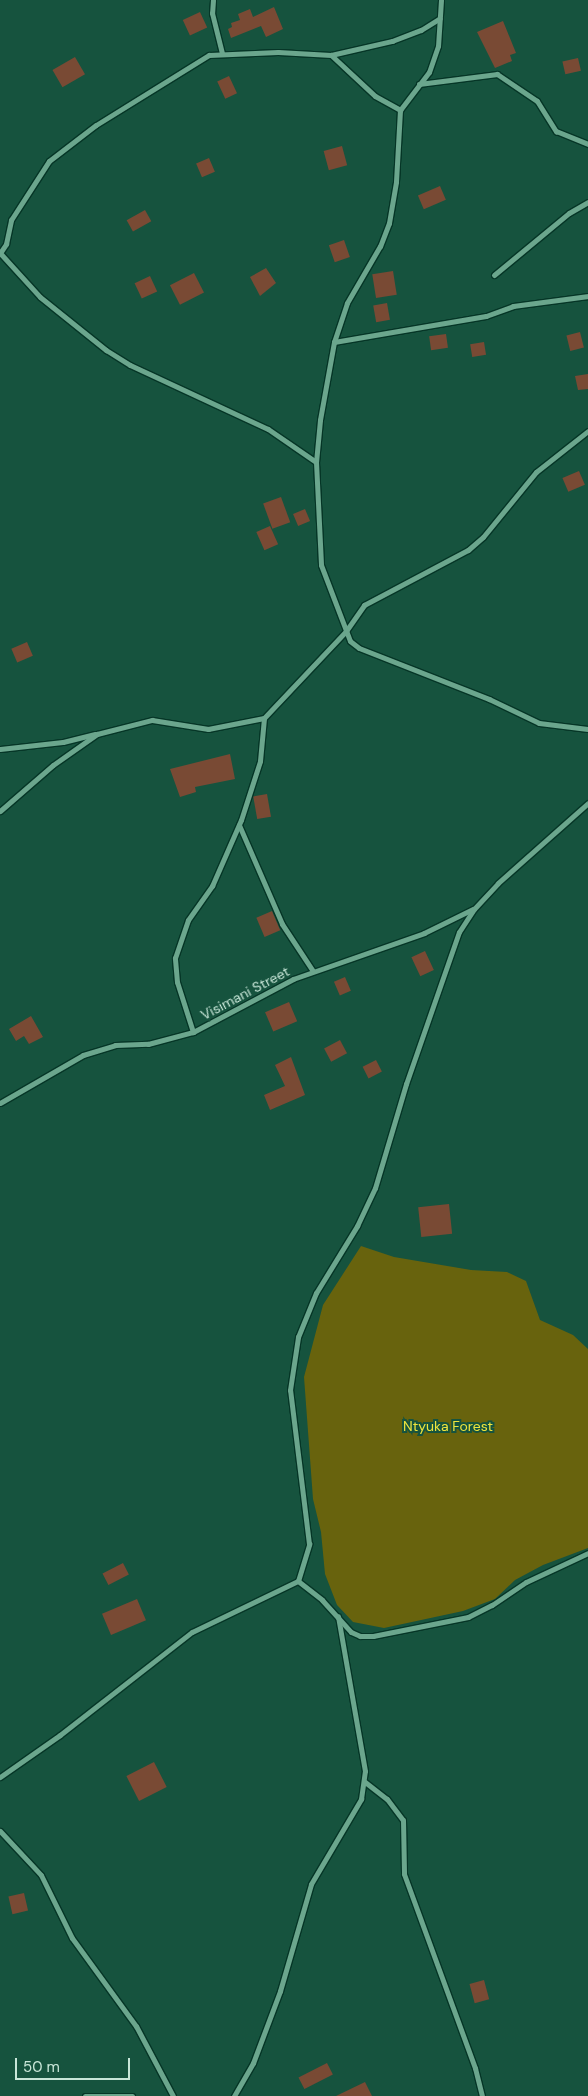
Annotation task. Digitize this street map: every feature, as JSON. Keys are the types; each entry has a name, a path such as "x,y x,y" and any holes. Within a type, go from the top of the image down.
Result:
{"street":[{"path":"213,0 212,13 222,53"},
{"path":"441,0 438,46 429,72 400,110 396,182 389,223 380,246 346,303 334,342 320,420 316,462 321,565 350,641 377,657 407,666 489,699 539,723 588,729"},
{"path":"316,462 268,429 130,365 106,350 40,297 0,253 6,244 11,220 48,162 96,125 209,55 222,53 331,55 392,40 421,30 440,18"},
{"path":"331,55 375,96 400,110"},
{"path":"420,84 497,74 537,101 556,131 588,144"},
{"path":"494,275 569,213 588,202"},
{"path":"334,342 486,316 513,306 588,296"},
{"path":"0,748 20,748 97,734 152,720 208,729 264,718 346,631 368,602 468,550 483,537 536,472 588,431"},
{"path":"193,1032 177,982 174,958 188,920 212,886 239,825 257,777 264,718"},
{"path":"0,811 54,765 97,734"},
{"path":"0,1777 60,1735 192,1632 298,1581 309,1544 290,1390 290,1370 298,1337 316,1293 357,1226 374,1188 406,1084 459,932 474,909 498,882 588,803"},
{"path":"239,825 282,924 313,971"},
{"name":"Visimani Street","path":"0,1103 83,1055 115,1045 148,1044 193,1032 313,971 416,936 474,909"},
{"path":"298,1581 338,1616 351,1632 360,1636 468,1617 492,1605 526,1582 588,1553"},
{"path":"234,2096 253,2063 276,2000 311,1884 357,1810 365,1782 338,1616"},
{"path":"365,1782 387,1799 403,1820 404,1874 476,2068 482,2096"},
{"path":"0,1831 41,1875 72,1938 136,2026 173,2096"},
{"path":"85,2096 132,2096"}],"green space":[{"name":"Ntyuka Forest","path":"361,1246 394,1257 471,1270 507,1272 526,1281 540,1320 573,1335 588,1349 588,1548 543,1565 515,1580 495,1599 463,1611 384,1628 353,1622 337,1605 325,1574 321,1532 313,1499 304,1377 323,1305"}],"building":[{"path":"274,7 283,29 266,37 261,26 231,38 228,29 232,27 231,23 240,20 238,14 250,9 253,17"},
{"path":"200,12 207,27 190,35 183,20"},
{"path":"503,21 516,53 510,55 512,61 495,68 477,32"},
{"path":"75,57 85,74 62,87 52,70"},
{"path":"578,58 581,71 565,74 562,62"},
{"path":"229,76 237,93 225,99 217,81"},
{"path":"342,146 347,165 329,170 324,151"},
{"path":"209,158 215,172 202,177 196,163"},
{"path":"440,186 446,200 424,209 418,195"},
{"path":"145,210 151,221 133,232 127,220"},
{"path":"344,240 350,257 335,262 329,245"},
{"path":"266,268 276,283 260,296 250,277"},
{"path":"393,271 397,295 376,298 372,274"},
{"path":"194,273 204,293 180,305 170,285"},
{"path":"150,276 157,291 142,299 135,283"},
{"path":"387,303 390,320 376,322 373,305"},
{"path":"580,332 584,348 570,351 566,335"},
{"path":"446,334 448,348 431,350 429,336"},
{"path":"484,342 486,355 472,357 470,344"},
{"path":"588,374 588,389 578,390 575,376"},
{"path":"579,471 585,485 568,492 562,478"},
{"path":"281,497 290,522 272,529 263,503"},
{"path":"305,509 310,521 298,526 293,514"},
{"path":"270,526 278,544 264,550 256,532"},
{"path":"27,642 33,656 17,662 11,649"},
{"path":"230,754 235,779 195,787 196,792 180,797 170,769"},
{"path":"267,794 271,817 257,819 253,796"},
{"path":"272,911 280,930 265,937 256,918"},
{"path":"425,951 434,970 420,976 411,957"},
{"path":"345,977 351,991 340,995 334,982"},
{"path":"289,1002 297,1021 273,1031 265,1012"},
{"path":"31,1016 43,1037 29,1044 24,1036 16,1041 9,1029"},
{"path":"340,1040 347,1053 331,1062 324,1048"},
{"path":"291,1057 305,1095 270,1110 264,1095 285,1086 275,1065"},
{"path":"376,1060 382,1072 369,1078 363,1067"},
{"path":"449,1204 452,1234 421,1237 418,1207"},
{"path":"123,1563 129,1575 108,1585 103,1573"},
{"path":"137,1599 146,1620 111,1635 102,1614"},
{"path":"154,1762 167,1787 139,1801 126,1776"},
{"path":"24,1893 28,1911 12,1914 8,1897"},
{"path":"484,1980 489,1999 475,2003 470,1984"},
{"path":"327,2063 333,2075 304,2089 298,2078"},
{"path":"365,2082 372,2096 336,2096"}]}
